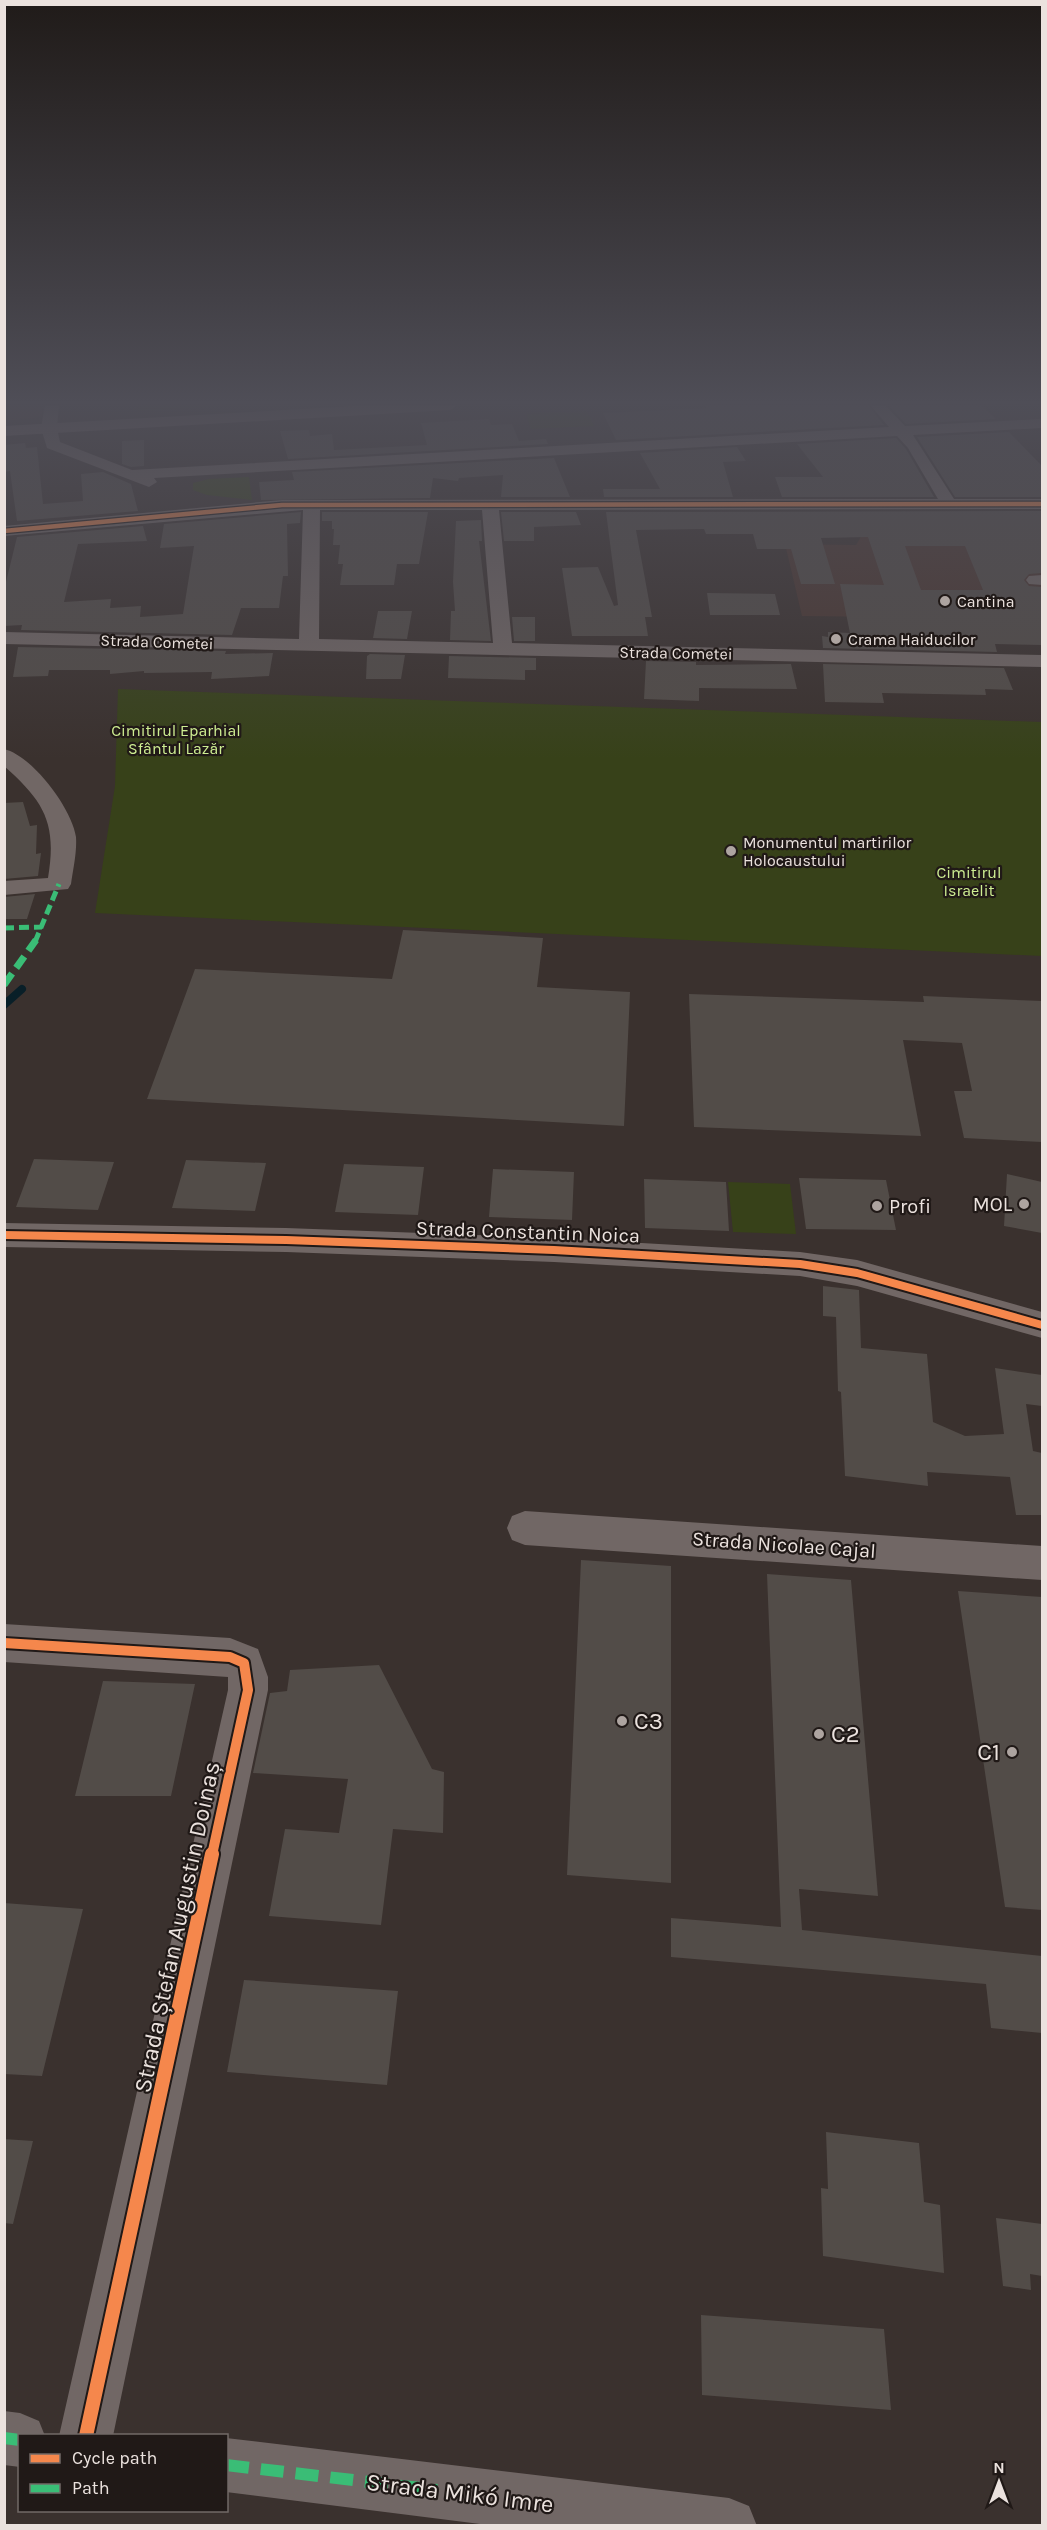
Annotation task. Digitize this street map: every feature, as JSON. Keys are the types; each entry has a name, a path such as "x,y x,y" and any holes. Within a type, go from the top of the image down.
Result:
{"street":[{"path":"4,531 86,523"},
{"path":"309,646 312,523"},
{"path":"492,523 503,650"},
{"name":"Strada Cometei","path":"4,638 1042,661"},
{"path":"4,755 38,788 56,812 64,836 59,884 4,888"},
{"name":"Strada Constantin Noica","path":"4,1234 286,1240 543,1250 800,1264 857,1273 1042,1325"},
{"name":"Strada Nicolae Cajal","path":"525,1528 1042,1563"},
{"name":"Strada Ștefan Augustin Doinaș","path":"4,1642 230,1657 244,1663 248,1677 246,1702 86,2434"},
{"name":"Strada Mikó Imre","path":"228,2465 729,2526"}],"shaded area":[{"path":"1042,531 1042,611 884,608 887,617 802,616 785,544 856,545 863,533"}],"green space":[{"path":"118,689 1041,722 1042,956 95,913 115,786"},
{"path":"728,1182 790,1184 796,1234 733,1232"}],"building":[{"path":"299,523 287,524 288,576 283,576 279,608 241,608 232,635 21,630 22,625 4,626 4,590 17,537 143,526 147,541 78,544 64,602 111,599 110,608 141,606 140,617 183,614 194,546 160,548 164,524"},
{"path":"332,523 426,523 419,564 397,564 394,585 340,585 343,564 338,564 340,545 333,545 334,529 332,529"},
{"path":"456,523 481,523 482,541 479,541 491,641 450,640 451,611 455,611 453,582"},
{"path":"502,523 580,523 581,525 534,527 534,541 504,541"},
{"path":"607,523 1042,523 1042,573 1029,574 1024,580 1029,586 1042,587 1042,645 995,644 997,652 823,648 822,636 828,637 828,632 850,633 840,584 884,585 868,537 821,538 835,584 801,584 791,549 757,549 753,534 706,534 704,529 636,530 652,617 645,617 648,636 572,636 562,568 598,567 614,606 618,605","holes":["905,546 965,546 983,590 921,590"]},
{"path":"707,593 775,594 780,615 710,615"},
{"path":"378,611 412,611 407,639 373,638"},
{"path":"512,617 535,617 535,641 514,641"},
{"path":"18,647 226,651 225,654 273,653 269,676 211,679 212,672 144,673 144,671 110,674 110,670 49,670 48,676 13,677"},
{"path":"370,654 405,655 401,679 366,679 367,656"},
{"path":"449,656 536,658 536,670 525,670 525,680 448,678"},
{"path":"646,661 696,662 696,665 791,664 797,689 699,688 699,701 644,699"},
{"path":"823,664 1004,668 1013,690 985,689 986,695 882,693 884,703 825,702"},
{"path":"23,802 30,826 37,825 36,854 41,853 38,876 4,879 4,803"},
{"path":"35,894 27,919 4,919 4,897"},
{"path":"403,930 543,938 537,987 630,992 624,1126 147,1099 195,969 392,979"},
{"path":"689,994 924,1002 923,996 1042,1001 1042,1142 964,1138 954,1091 972,1091 962,1043 903,1040 921,1136 694,1127"},
{"path":"34,1159 114,1162 98,1210 16,1207"},
{"path":"186,1160 266,1163 255,1211 172,1208"},
{"path":"344,1164 424,1167 418,1215 335,1212"},
{"path":"493,1169 574,1172 572,1220 489,1217"},
{"name":"MOL","path":"1007,1174 1042,1182 1042,1233 1004,1226"},
{"path":"799,1178 886,1180 896,1230 806,1229"},
{"path":"644,1179 726,1182 729,1231 645,1228"},
{"path":"823,1286 859,1290 861,1348 927,1354 933,1422 965,1436 1004,1434 995,1368 1042,1375 1042,1406 1026,1404 1033,1451 1042,1453 1042,1515 1016,1515 1010,1477 927,1472 928,1486 845,1476 841,1392 838,1391 836,1317 823,1316"},
{"name":"C3","path":"581,1560 671,1566 671,1883 567,1875"},
{"name":"C2","path":"767,1574 851,1580 878,1896 799,1889 802,1930 1042,1956 1042,2033 991,2028 986,1984 671,1957 671,1918 781,1927"},
{"name":"C1","path":"958,1591 1042,1597 1042,1910 1005,1907"},
{"path":"379,1665 432,1769 444,1772 443,1833 393,1829 381,1925 269,1916 285,1829 339,1833 348,1779 253,1773 270,1693 287,1691 290,1670"},
{"path":"103,1681 195,1684 171,1796 75,1796"},
{"path":"4,1903 83,1909 42,2076 4,2074"},
{"path":"244,1980 398,1991 387,2085 227,2072"},
{"path":"826,2132 919,2143 924,2202 940,2205 944,2273 823,2256 821,2188 828,2189"},
{"path":"4,2139 33,2141 13,2224 4,2223"},
{"path":"996,2218 1042,2224 1042,2276 1030,2274 1031,2290 1003,2286"},
{"path":"701,2315 884,2329 891,2410 702,2395"}],"waterway":[{"path":"4,1005 22,989"}],"marked path":[{"path":"4,985 35,942 59,884"},
{"path":"4,928 42,927"},
{"path":"4,2438 18,2440"},
{"path":"228,2465 437,2490"}],"cycle path":[{"path":"4,531 89,523"},
{"path":"4,1235 286,1240 554,1250 800,1264 857,1273 1042,1325"},
{"path":"4,1643 230,1657 244,1663 248,1677 248,1690 86,2434"}],"place":[{"name":"Cantina","path":"945,601"},
{"name":"Crama Haiducilor","path":"836,639"},
{"name":"Monumentul martirilor Holocaustului","path":"731,851"},
{"name":"MOL","path":"1024,1204"},
{"name":"Profi","path":"877,1206"},
{"name":"C3","path":"622,1721"},
{"name":"C2","path":"819,1734"},
{"name":"C1","path":"1012,1752"}],"park label":[{"name":"Cimitirul Eparhial Sfântul Lazăr","path":"176,739"},
{"name":"Cimitirul Israelit","path":"969,881"}]}
